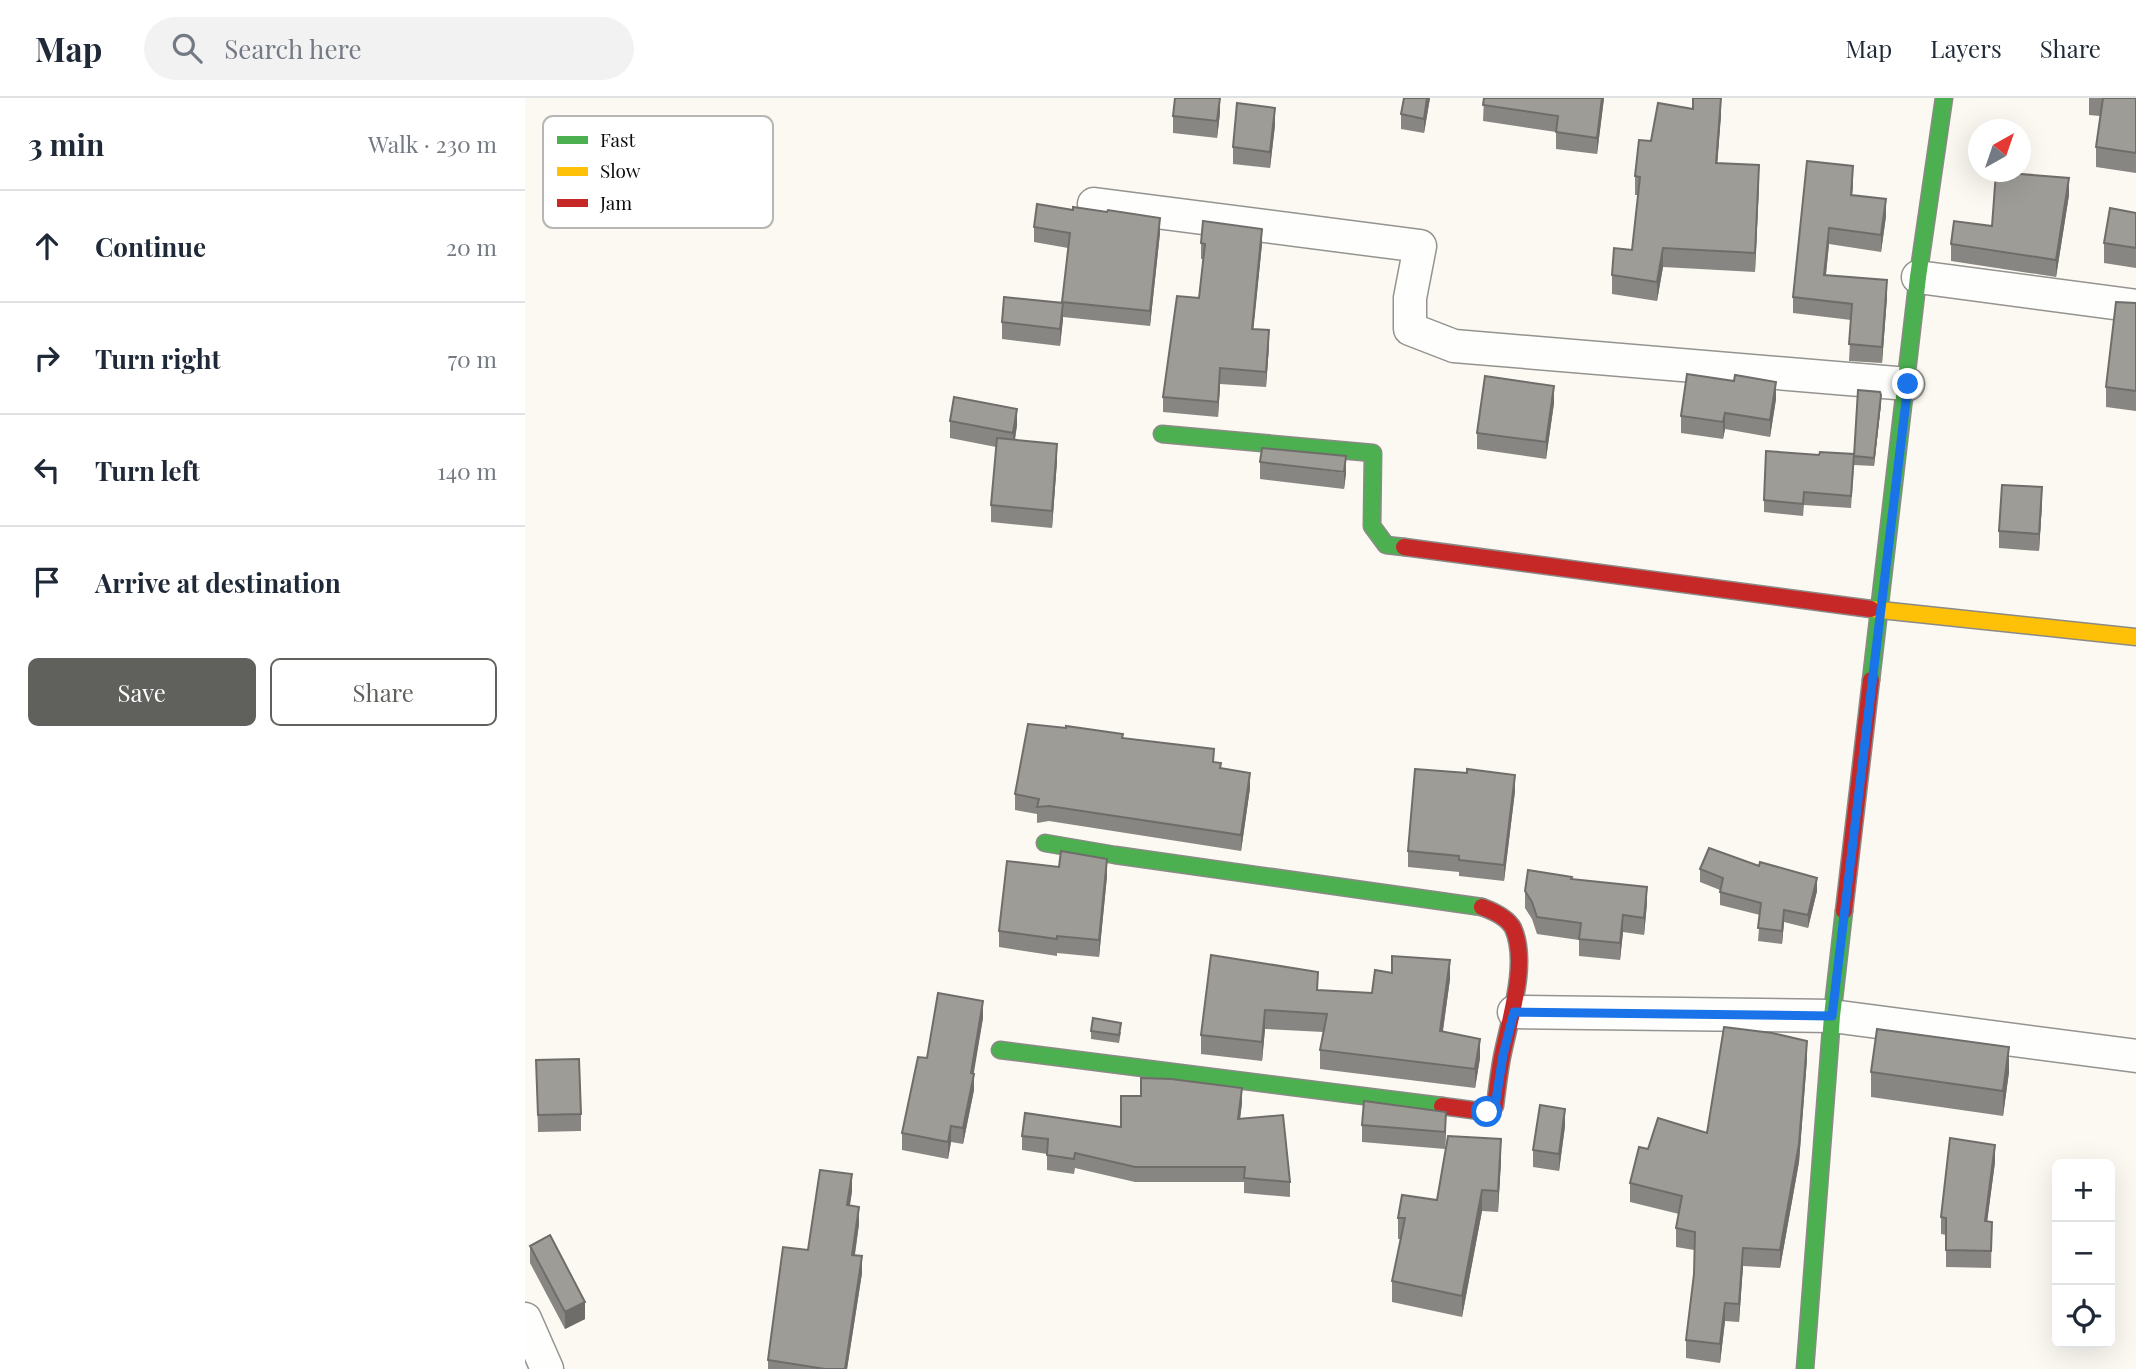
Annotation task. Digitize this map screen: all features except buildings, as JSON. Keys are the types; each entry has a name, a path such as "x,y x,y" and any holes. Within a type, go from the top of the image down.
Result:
{"street":[{"path":"1805,1369 1832,1016 1908,384 1936,99"},
{"path":"1094,204 1420,246 1410,298 1410,329 1454,346 1908,384"},
{"path":"1918,277 2136,306"},
{"path":"1162,434 1373,453 1372,526 1386,545 1881,610 2136,637"},
{"path":"1000,1050 1487,1112 1495,1106 1503,1055 1514,1012 1518,947 1513,927 1499,914 1483,907 1045,843"},
{"path":"1514,1012 1832,1016 2136,1056"},
{"path":"525,1319 548,1369"}],"traffic: fast":[{"path":"1871,680 1918,277 1944,98"},
{"path":"1162,434 1373,453 1372,526 1386,545 1404,547"},
{"path":"1045,843 1482,907"},
{"path":"1805,1369 1832,1016 1844,911"},
{"path":"1000,1050 1442,1106"}],"traffic: slow":[{"path":"1871,609 2136,637"}],"traffic: jam":[{"path":"1404,547 1871,609"},
{"path":"1844,911 1871,680"},
{"path":"1442,1106 1487,1112 1495,1106 1516,992 1519,958 1513,928 1499,915 1482,907"}],"route":[{"path":"1487,1112 1495,1106 1503,1055 1514,1012 1832,1016 1908,384"}]}
